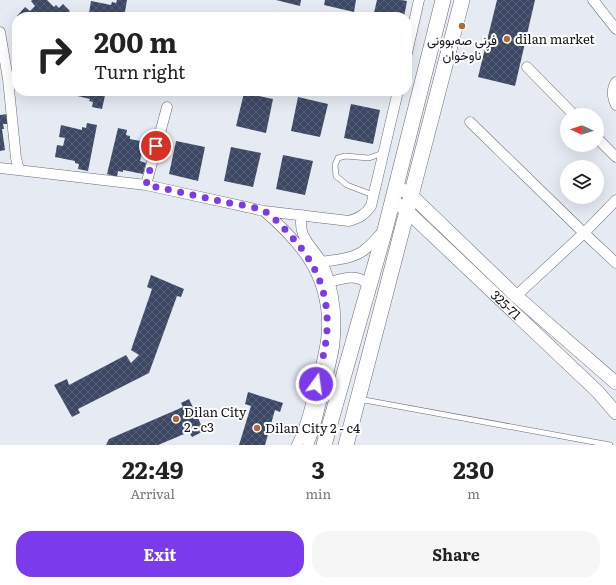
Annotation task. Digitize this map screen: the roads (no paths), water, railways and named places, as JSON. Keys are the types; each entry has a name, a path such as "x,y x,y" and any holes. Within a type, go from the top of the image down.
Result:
{"main road":[{"path":"324,445 385,230 443,0"},
{"path":"346,445 462,0"}],"street":[{"path":"412,32 420,0"},
{"path":"593,0 616,29"},
{"path":"0,32 16,158 19,170"},
{"path":"527,67 567,108"},
{"path":"616,82 613,86 612,93 616,105"},
{"path":"0,168 146,185 264,210 349,221 358,219 365,214 371,206 397,96"},
{"path":"146,185 167,107"},
{"path":"470,122 616,264"},
{"path":"604,145 616,157"},
{"name":"325-71","path":"394,193 411,195 516,296 616,383"},
{"name":"325-71","path":"394,193 407,210 598,392 616,413"},
{"path":"516,296 584,234 616,200"},
{"path":"264,210 317,262"},
{"path":"302,215 300,229 303,236 315,252 319,277 325,284 329,347 329,372 317,420 308,445"},
{"path":"317,262 352,256 362,252 385,230"},
{"path":"325,284 353,277 360,278 369,285"},
{"path":"296,445 308,417 320,371 329,347"}],"lane":[{"path":"373,195 347,185 336,176 335,165 338,158 345,156 369,158 383,153"},
{"path":"358,399 610,445"}],"place":[{"name":"فڕنی صەبوونی ناوخوان","path":"462,26"},
{"name":"dilan market","path":"507,39"},
{"name":"Dilan City 2 - c3","path":"176,419"},
{"name":"Dilan City 2 - c4","path":"257,428"}]}
